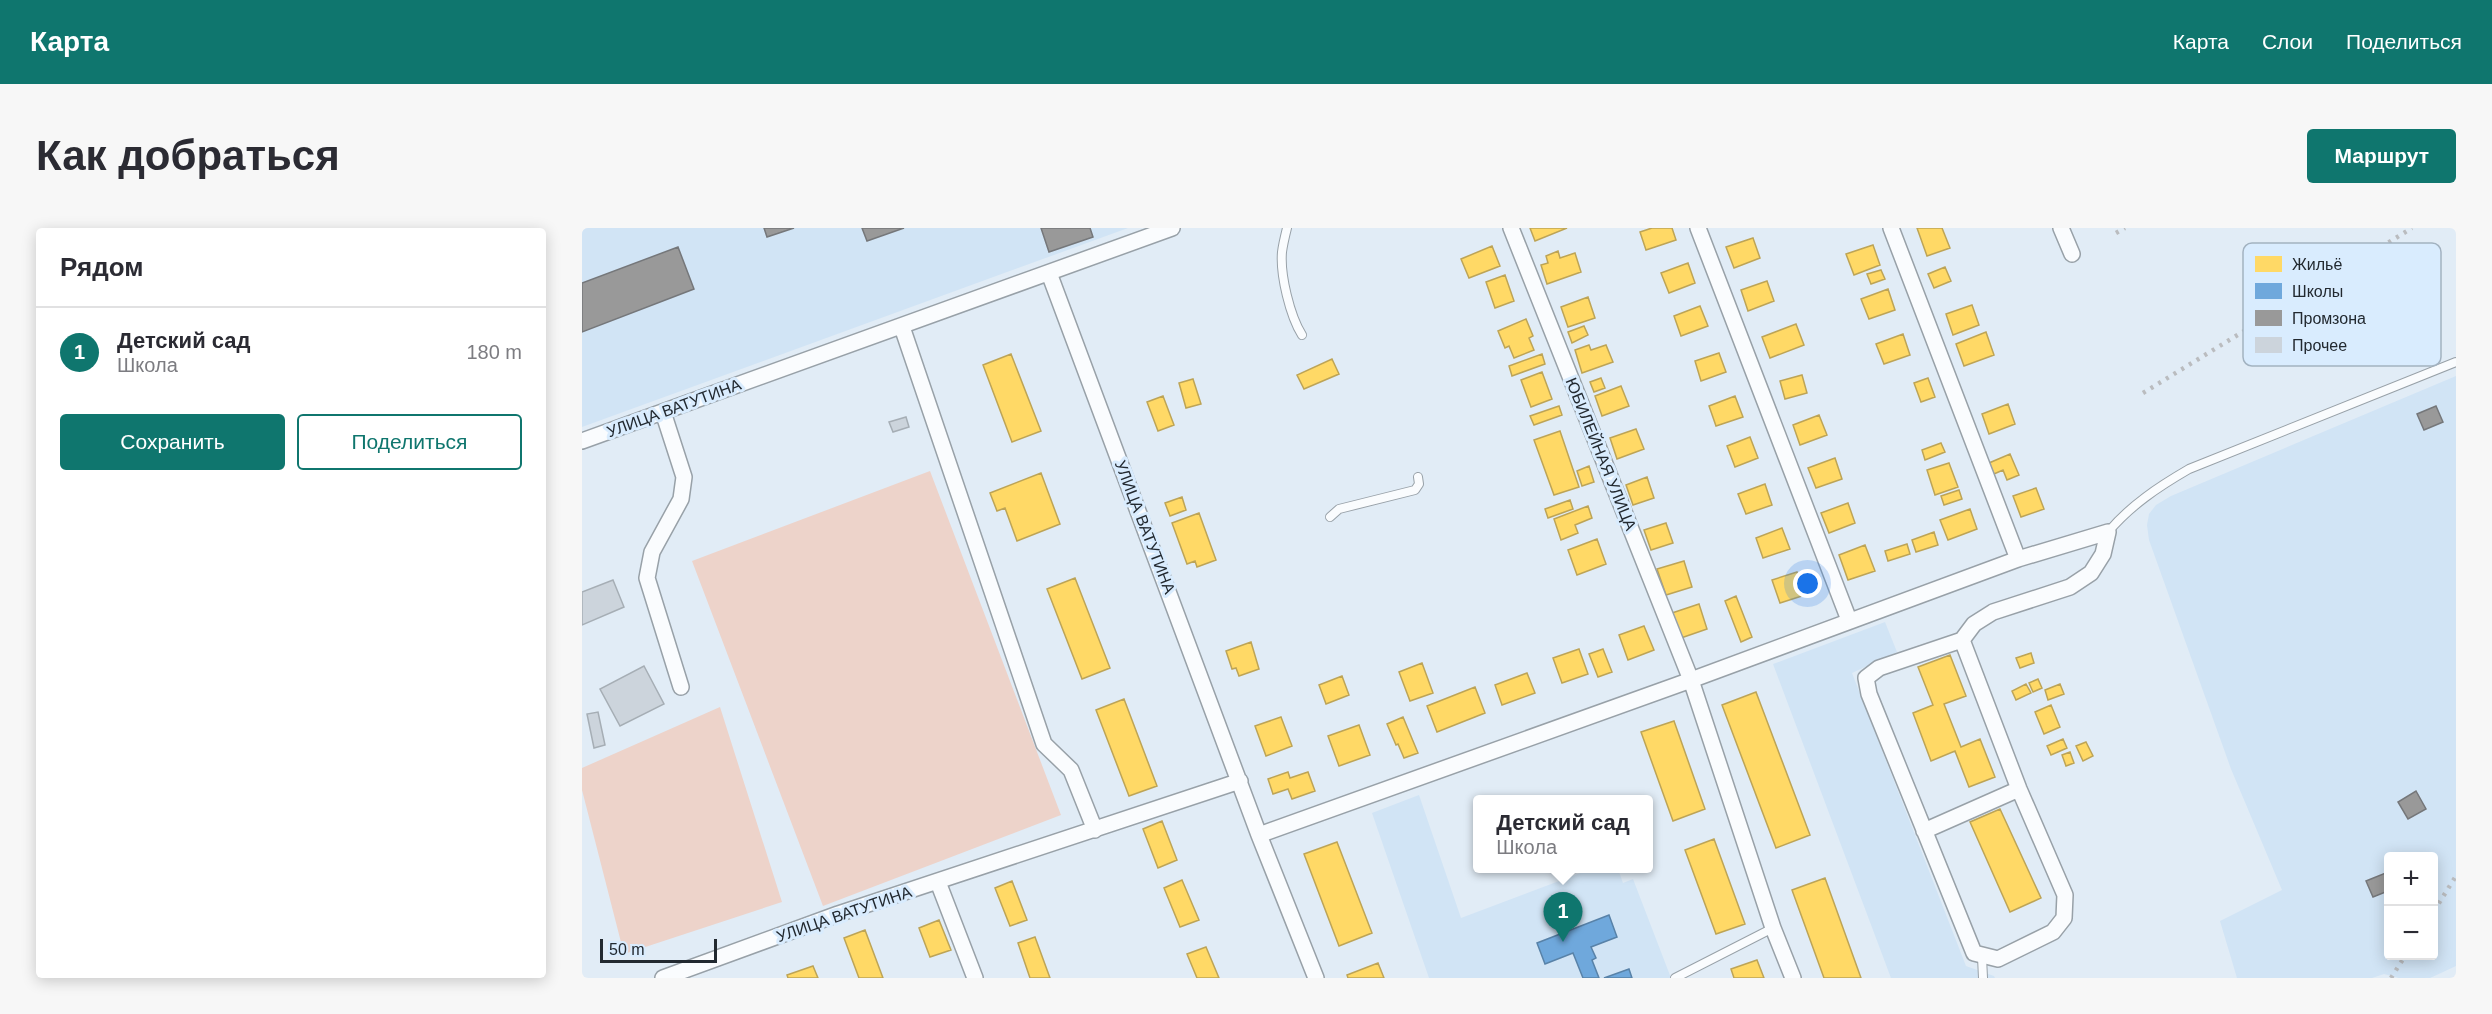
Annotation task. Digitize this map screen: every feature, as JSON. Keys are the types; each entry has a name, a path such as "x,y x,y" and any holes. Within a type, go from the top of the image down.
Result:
{"street":[{"name":"УЛИЦА ВАТУТИНА","path":"582,441 1172,228"},
{"name":"ЮБИЛЕЙНАЯ УЛИЦА","path":"1511,228 1691,680 1773,928 1792,978"},
{"path":"1698,228 1849,620"},
{"path":"1892,228 2018,559"},
{"path":"2061,228 2072,254"},
{"name":"УЛИЦА ВАТУТИНА","path":"1049,273 1259,835 1316,978"},
{"path":"902,327 1044,744 1071,770 1095,830"},
{"path":"663,412 684,477 681,499 652,552 647,578 681,687"},
{"path":"1259,835 1691,680 2018,559 2108,532 2103,555 2091,573 2070,587 1993,612 1974,624 1962,639 1880,668 1866,678 1869,694 1974,953 1982,957 1998,959 2053,932 2064,918 2066,894 2019,789 1962,639"},
{"name":"УЛИЦА ВАТУТИНА","path":"663,978 838,914 1240,781"},
{"path":"1924,831 2019,789"},
{"path":"938,882 975,978"}],"lane":[{"path":"1287,228 1282,253 1286,290 1295,324 1302,335"},
{"path":"2108,532 2124,513 2155,489 2189,469 2456,362"},
{"path":"1330,517 1339,509 1415,490 1419,484 1418,477"},
{"path":"1675,978 1773,928"},
{"path":"1982,957 1983,978"}],"shaded area":[{"path":"582,228 1128,228 582,427"},
{"path":"2456,376 2456,966 2430,978 2399,978 2384,974 2372,978 2237,978 2220,921 2282,890 2231,769 2149,540 2147,525 2149,514 2156,505 2171,496"},
{"path":"930,471 1061,815 823,906 692,561"},
{"path":"1885,622 1897,652 1852,673 1966,966 1995,978 1891,978 1773,664"},
{"path":"720,707 782,902 624,954 582,790 582,768"},
{"path":"1419,795 1461,918 1580,873 1619,873 1623,883 1633,879 1671,978 1429,978 1372,813"}],"building: Жильё":[{"path":"1530,228 1567,228 1535,241"},
{"path":"1652,228 1672,228 1676,240 1646,250 1640,232"},
{"path":"1917,228 1942,228 1950,248 1927,256"},
{"path":"1753,238 1760,258 1734,268 1726,247"},
{"path":"1873,245 1880,265 1854,275 1846,254"},
{"path":"1492,246 1500,266 1469,278 1461,259"},
{"path":"1558,251 1560,258 1575,253 1581,272 1547,284 1541,265 1548,263 1546,256"},
{"path":"1688,263 1695,283 1669,293 1661,273"},
{"path":"1945,267 1951,281 1934,288 1928,274"},
{"path":"1881,270 1885,279 1871,284 1867,274"},
{"path":"1505,275 1514,301 1495,308 1486,282"},
{"path":"1767,281 1774,301 1748,311 1741,290"},
{"path":"1888,289 1895,310 1869,319 1861,299"},
{"path":"1588,297 1595,318 1568,327 1561,307"},
{"path":"1972,305 1979,325 1953,335 1946,314"},
{"path":"1700,306 1708,326 1681,336 1674,316"},
{"path":"1526,319 1533,336 1529,338 1534,350 1514,358 1509,346 1505,348 1498,331"},
{"path":"1796,324 1804,345 1770,358 1762,337"},
{"path":"1584,326 1588,335 1572,343 1568,332"},
{"path":"1986,332 1994,355 1964,366 1956,344"},
{"path":"1903,334 1910,355 1884,364 1876,344"},
{"path":"1589,345 1591,350 1606,345 1613,362 1582,373 1575,350"},
{"path":"1719,353 1726,372 1701,381 1695,361"},
{"path":"1011,354 1041,431 1012,442 983,365"},
{"path":"1542,354 1545,364 1512,376 1509,366"},
{"path":"1332,359 1339,374 1304,389 1297,375"},
{"path":"1542,372 1552,399 1531,407 1521,380"},
{"path":"1802,375 1807,393 1785,399 1780,381"},
{"path":"1601,378 1605,388 1594,392 1590,382"},
{"path":"1928,378 1935,397 1921,402 1914,383"},
{"path":"1193,379 1201,404 1186,408 1179,383"},
{"path":"1621,386 1629,406 1602,416 1595,396"},
{"path":"1163,396 1174,425 1158,431 1147,402"},
{"path":"1735,396 1743,417 1716,426 1709,406"},
{"path":"2008,404 2015,424 1989,434 1982,414"},
{"path":"1559,406 1562,415 1534,425 1530,416"},
{"path":"1819,415 1827,435 1800,445 1793,425"},
{"path":"1636,429 1644,449 1617,459 1610,438"},
{"path":"1560,431 1579,487 1554,495 1534,440"},
{"path":"1750,437 1758,458 1735,467 1727,446"},
{"path":"1941,443 1945,452 1925,460 1922,450"},
{"path":"2010,454 2019,475 2007,480 2003,470 1994,474 1989,463"},
{"path":"1835,458 1842,479 1816,488 1808,468"},
{"path":"1949,463 1958,487 1935,495 1927,470"},
{"path":"1589,466 1594,482 1582,486 1577,471"},
{"path":"1041,473 1060,524 1017,541 1005,508 997,511 990,493"},
{"path":"1647,477 1654,498 1633,505 1626,485"},
{"path":"1765,484 1772,505 1746,514 1738,494"},
{"path":"2036,488 2044,509 2021,517 2013,496"},
{"path":"1959,490 1962,499 1944,505 1941,496"},
{"path":"1182,497 1186,510 1170,516 1165,503"},
{"path":"1570,500 1573,509 1548,518 1545,509"},
{"path":"1848,503 1855,523 1829,533 1821,513"},
{"path":"1588,506 1592,518 1575,525 1578,533 1561,540 1554,519"},
{"path":"1970,509 1977,529 1948,540 1940,520"},
{"path":"1199,513 1216,560 1197,567 1195,561 1187,564 1172,523"},
{"path":"1666,523 1673,543 1651,550 1644,530"},
{"path":"1782,528 1790,549 1763,558 1756,538"},
{"path":"1934,532 1938,545 1916,552 1912,540"},
{"path":"1597,539 1606,564 1577,575 1568,550"},
{"path":"1907,544 1910,554 1888,561 1885,551"},
{"path":"1865,545 1875,571 1848,580 1839,555"},
{"path":"1684,561 1692,587 1666,595 1657,569"},
{"path":"1797,572 1805,595 1780,603 1772,580"},
{"path":"1075,578 1110,668 1082,679 1047,589"},
{"path":"1736,596 1752,637 1741,642 1725,601"},
{"path":"1699,604 1707,629 1681,638 1672,613"},
{"path":"1644,626 1654,650 1628,660 1619,635"},
{"path":"1251,642 1259,669 1239,676 1236,668 1232,669 1226,651"},
{"path":"1579,649 1588,674 1562,683 1553,658"},
{"path":"1603,649 1612,672 1598,677 1589,654"},
{"path":"2031,653 2034,663 2020,668 2016,658"},
{"path":"1950,655 1966,696 1944,704 1961,747 1980,739 1995,777 1969,787 1955,751 1931,761 1913,713 1933,705 1918,667"},
{"path":"1422,663 1433,693 1410,701 1399,672"},
{"path":"1527,673 1535,693 1502,705 1495,685"},
{"path":"1342,676 1349,695 1326,704 1319,685"},
{"path":"2038,679 2042,688 2033,692 2029,683"},
{"path":"2026,684 2031,693 2016,700 2012,691"},
{"path":"2060,684 2064,694 2048,700 2045,690"},
{"path":"1475,687 1485,713 1437,732 1427,706"},
{"path":"1756,692 1810,835 1776,848 1722,705"},
{"path":"1124,699 1157,786 1129,796 1096,710"},
{"path":"2051,705 2060,727 2044,734 2035,712"},
{"path":"1281,717 1292,746 1266,756 1255,726"},
{"path":"1403,717 1418,753 1404,758 1387,724"},
{"path":"1674,721 1705,809 1673,821 1641,732"},
{"path":"1359,725 1370,755 1339,766 1328,736"},
{"path":"2063,739 2067,748 2051,755 2047,746"},
{"path":"2086,742 2093,756 2083,761 2076,746"},
{"path":"2070,752 2074,763 2066,766 2062,755"},
{"path":"1288,772 1290,778 1308,772 1315,791 1292,799 1288,789 1273,794 1268,779"},
{"path":"2000,809 2041,898 2010,912 1970,822"},
{"path":"1162,821 1177,860 1158,868 1143,829"},
{"path":"1714,839 1745,924 1716,934 1685,850"},
{"path":"1337,842 1372,933 1339,946 1304,854"},
{"path":"1825,878 1861,978 1824,978 1792,890"},
{"path":"1182,880 1199,920 1180,927 1164,888"},
{"path":"1012,881 1027,920 1010,926 995,888"},
{"path":"939,920 951,950 930,957 919,928"},
{"path":"865,930 883,978 859,978 844,938"},
{"path":"1035,937 1050,978 1030,978 1018,943"},
{"path":"1206,947 1219,978 1197,978 1187,954"},
{"path":"1757,960 1764,978 1734,978 1731,969"},
{"path":"1378,963 1384,978 1348,978 1347,975"},
{"path":"813,966 818,978 788,978 787,975"}],"building: Школы":[{"path":"1609,915 1617,937 1591,947 1596,958 1592,960 1599,978 1583,978 1573,953 1545,964 1537,943"},
{"path":"1629,969 1632,978 1604,978"}],"building: Промзона":[{"path":"764,228 794,228 767,237"},
{"path":"862,228 904,228 867,241"},
{"path":"1041,228 1090,228 1093,237 1049,252"},
{"path":"678,247 694,289 582,332 582,283"},
{"path":"2436,406 2443,422 2424,430 2417,414"},
{"path":"2416,791 2426,809 2408,819 2398,802"},
{"path":"2384,874 2384,893 2373,897 2366,881"}],"building: Прочее":[{"path":"906,417 909,427 893,432 889,422"},
{"path":"613,580 624,607 582,625 582,592"},
{"path":"644,666 664,704 620,726 600,689"},
{"path":"598,712 605,745 594,748 587,714"}],"railway":[{"path":"2116,233 2125,228"},
{"path":"2388,243 2412,228"},
{"path":"2143,393 2243,332"},
{"path":"2437,906 2456,876"},
{"path":"2391,978 2402,960"}],"place":[{"name":"Детский сад","path":"1563,942"}]}
